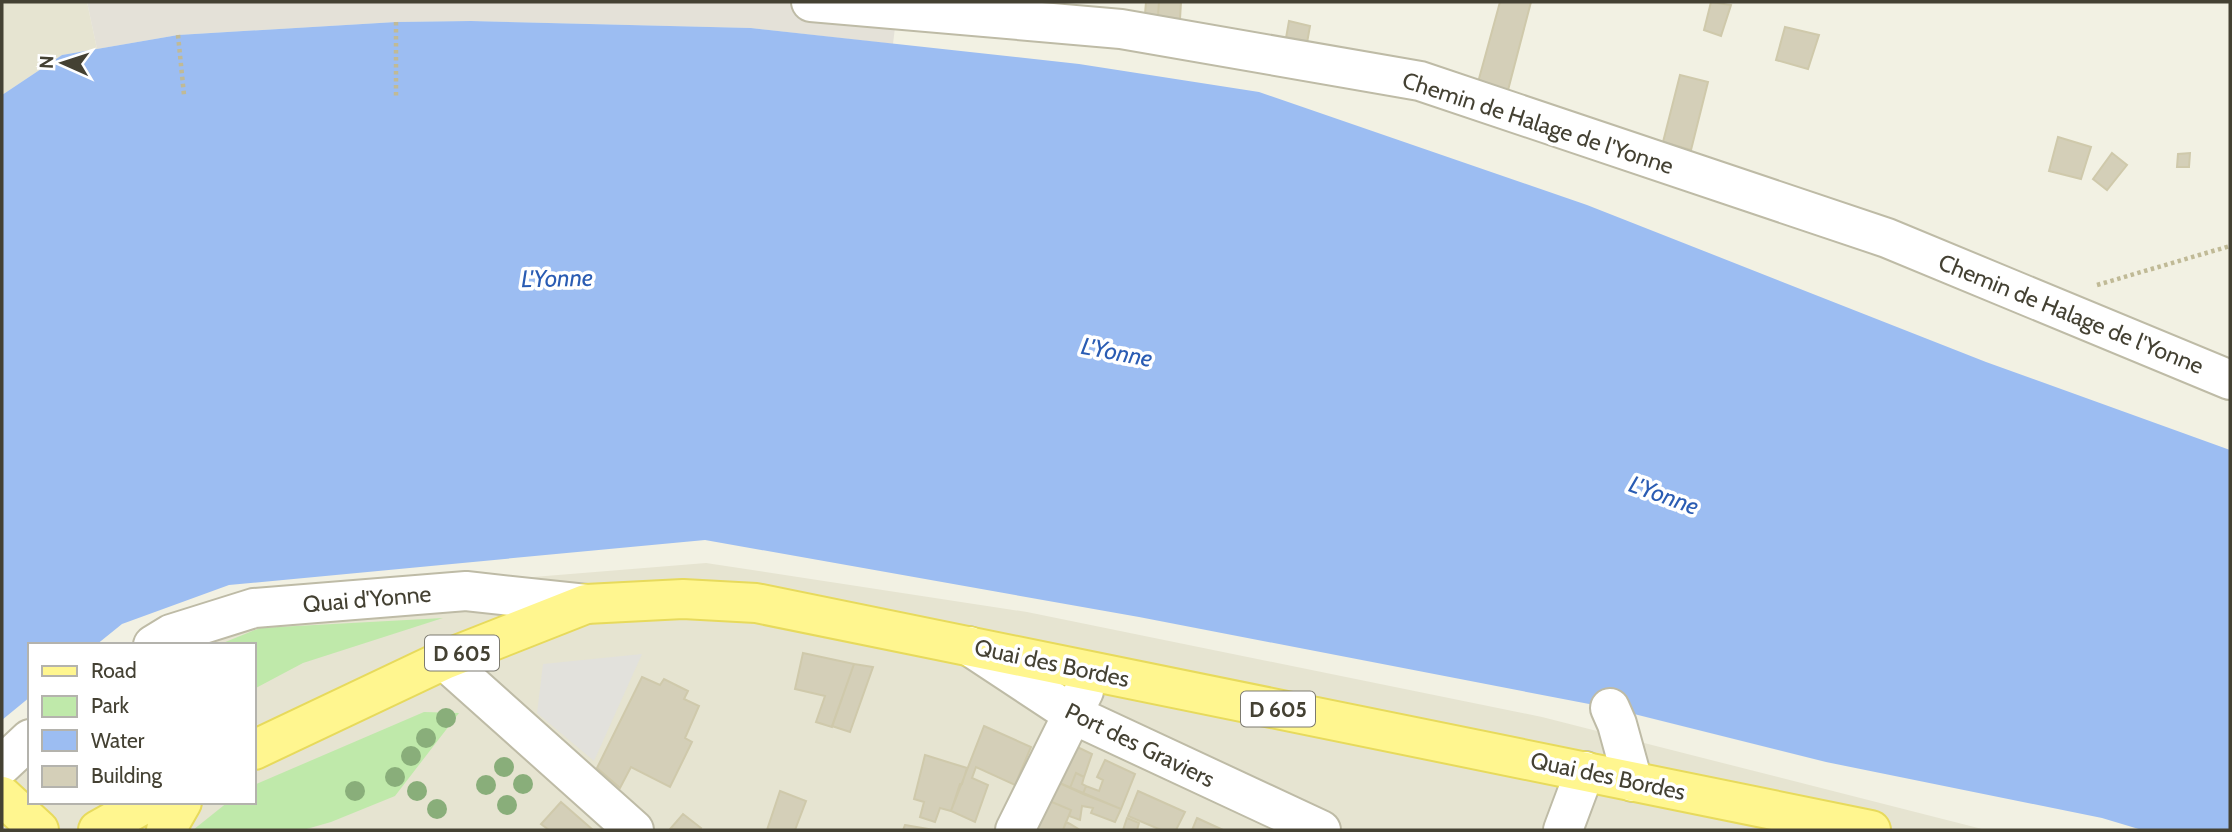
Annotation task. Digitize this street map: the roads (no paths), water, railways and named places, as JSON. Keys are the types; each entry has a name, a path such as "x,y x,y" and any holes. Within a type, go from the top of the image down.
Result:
{"main road":[{"name":"Quai des Bordes","path":"256,749 444,660 586,604 683,599 756,603 1871,830"},
{"path":"3,787 39,830"},
{"path":"98,830 144,804"},
{"path":"166,830 181,804"}],"street":[{"name":"Chemin de Halage de l'Yonne","path":"811,2 1121,29 1420,81 1887,238 2230,380"},
{"name":"Quai d'Yonne","path":"156,643 171,634 254,608 466,591 586,604"},
{"name":"Port des Graviers","path":"967,645 1072,714 1321,830"},
{"path":"444,660 634,830"},
{"path":"1015,830 1094,671"},
{"path":"1610,708 1633,782"},
{"path":"3,787 28,743"},
{"path":"1563,830 1585,771"}],"water":[{"name":"L'Yonne","path":"471,21 751,28 1079,64 1259,92 1587,205 1986,362 2230,450 2230,830 2142,830 2102,818 1826,762 1610,708 1139,617 705,540 229,585 122,624 98,643 28,643 28,699 2,720 2,95 62,55 178,35 396,22"}]}
